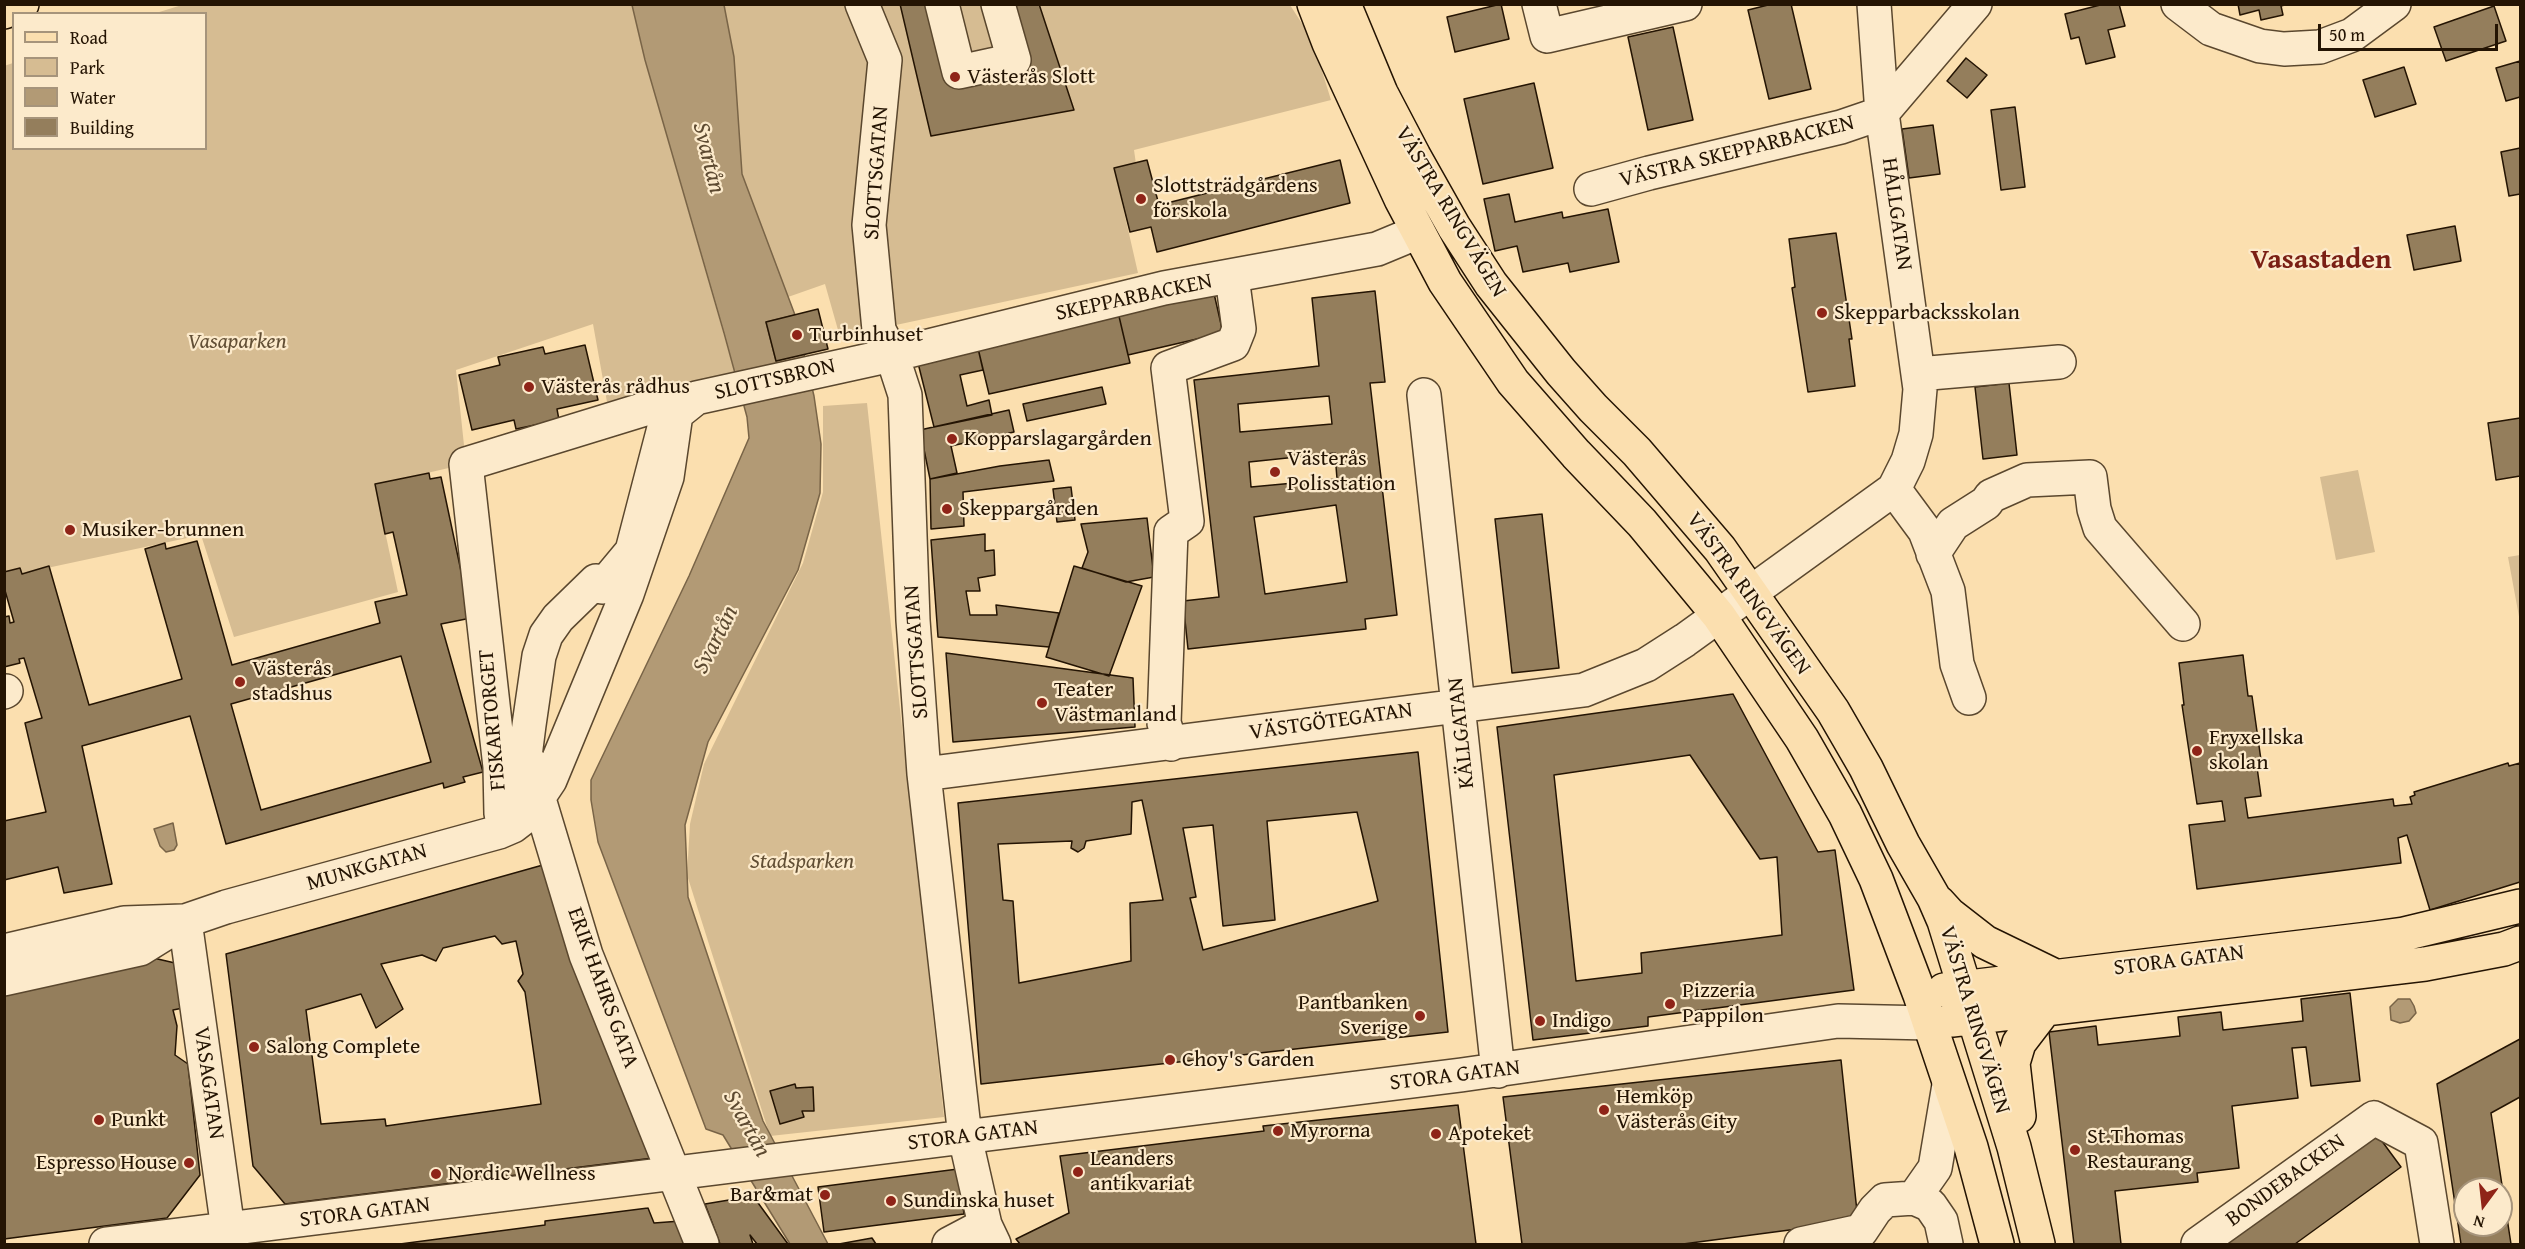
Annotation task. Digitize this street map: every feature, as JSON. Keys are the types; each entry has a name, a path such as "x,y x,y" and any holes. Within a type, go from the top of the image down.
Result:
{"main road":[{"path":"4,12 22,4"},
{"name":"VÄSTRA RINGVÄGEN","path":"1314,4 1329,43 1418,232 1445,282 1513,382 1576,454 1642,523 1719,616 1802,739 1845,814 1857,840 1868,839 1872,842 2014,1146 2038,1245"},
{"name":"VÄSTRA RINGVÄGEN","path":"1344,4 1372,72 1408,146 1454,227 1491,284 1561,372 1637,452 1713,540 1752,592 1833,711 1934,898 1946,1002 1949,1085 1971,1147 1997,1245"},
{"path":"1934,898 1949,914 1984,942 2057,977"},
{"name":"STORA GATAN","path":"1946,1002 2057,977 2123,967 2368,939 2415,931 2520,906"},
{"name":"STORA GATAN","path":"1946,1002 2045,1009 2425,964 2504,949 2520,943"},
{"path":"1946,1002 1959,1046 1972,1072 1993,1134 2014,1146 2020,1132 2013,1063 2019,1043 2045,1009"}],"street":[{"name":"SLOTTSGATAN","path":"862,4 885,60 869,225 879,330 892,355 905,395 913,620 924,774 965,1137 990,1235"},
{"path":"942,4 959,72 1014,60 998,4"},
{"path":"1539,4 1547,36 1685,4"},
{"name":"HÅLLGATAN","path":"1719,616 1894,489 1908,461 1916,434 1920,405 1918,374 1882,113 1874,4"},
{"path":"1882,113 1975,4"},
{"path":"2178,4 2211,29 2260,46 2284,49 2320,47 2352,35 2394,4"},
{"name":"VÄSTRA SKEPPARBACKEN","path":"1591,189 1649,172 1849,125 1882,113"},
{"name":"SKEPPARBACKEN","path":"892,355 1164,288 1377,249 1418,232"},
{"path":"1171,744 1164,723 1171,532 1187,521 1168,368 1233,344 1239,329 1232,277"},
{"name":"SLOTTSBRON","path":"673,414 696,398 892,355"},
{"path":"1918,374 2059,362"},
{"name":"KÄLLGATAN","path":"1424,395 1498,1071"},
{"name":"FISKARTORGET","path":"673,414 632,550 602,587 596,581 558,618 546,636 539,656 528,725 524,764 532,765 525,798 501,814 500,767 466,464 673,414"},
{"name":"FISKARTORGET","path":"539,799 550,780 627,594 667,477 673,414"},
{"path":"1933,554 1953,524 1986,503 1991,496 2027,480 2090,477 2094,509 2100,528 2183,624"},
{"path":"1894,489 1924,531 1948,591 1957,664 1970,698"},
{"name":"VÄSTGÖTEGATAN","path":"924,774 1584,690 1646,665 1719,616"},
{"name":"MUNKGATAN","path":"4,979 140,949 185,921 226,907 499,832 513,826 526,816 539,799"},
{"name":"ERIK HAHRS GATA","path":"539,799 586,956 702,1245"},
{"name":"MUNKGATAN","path":"4,951 124,923 185,921"},
{"name":"VASAGATAN","path":"185,921 229,1237"},
{"name":"STORA GATAN","path":"106,1245 229,1237 674,1173 1498,1071 1838,1021 1946,1002"},
{"path":"1914,1198 1935,1168 1949,1085"},
{"name":"BONDEBACKEN","path":"2198,1245 2374,1118 2421,1143 2437,1245"},
{"path":"1801,1245 1861,1232 1875,1210 1886,1200 1914,1198 1930,1205 1941,1221 1946,1245"},
{"path":"949,1245 990,1235"}],"green space":[{"name":"Vasaparken","path":"182,5 632,5 645,60 736,377 607,402 593,324 456,370 466,464 375,485 398,592 234,637 201,535 5,577 4,66 12,63 12,150 207,150 207,12 159,12"},
{"path":"724,5 1290,5 1312,39 1331,100 1134,150 1136,164 1114,168 1138,273 840,337 825,284 788,297 742,174 734,57"},
{"name":"Stadsparken","path":"867,403 944,1117 770,1136 687,875 690,824 704,764 803,563 823,492 823,406"},
{"path":"2358,470 2375,552 2336,560 2320,477"},
{"path":"2520,555 2520,622 2508,557"}],"water":[{"name":"Svartån","path":"632,5 724,5 734,57 742,174 795,315 766,322 776,361 804,354 814,396 821,444 820,493 798,570 708,742 685,825 688,897 763,1121 828,1244 790,1244 723,1135 706,1129 598,842 591,800 591,780 689,576 749,438 747,417 645,60"},
{"path":"173,823 177,845 174,850 166,852 160,846 154,829"},
{"path":"2398,999 2410,999 2414,1006 2416,1013 2409,1021 2400,1023 2391,1020 2390,1007"}],"building":[{"name":"Västerås Slott","path":"900,4 942,4 959,72 1014,60 998,4 1039,4 1074,110 931,136"},
{"path":"1501,4 1509,39 1455,52 1447,17"},
{"path":"1772,4 1791,4 1811,89 1769,99 1748,10"},
{"path":"2104,4 2119,4 2125,26 2108,30 2115,57 2086,64 2079,37 2071,39 2065,14"},
{"path":"2238,4 2288,4 2281,6 2283,15 2261,20 2259,10 2240,15"},
{"path":"2494,6 2506,41 2446,61 2434,27"},
{"path":"1673,27 1693,120 1648,130 1628,37"},
{"path":"1966,58 1987,75 1967,98 1947,81"},
{"path":"2520,61 2520,97 2506,101 2496,68"},
{"path":"2404,67 2416,104 2375,117 2363,80"},
{"path":"1534,83 1553,168 1483,184 1464,99"},
{"path":"2015,107 2025,187 2001,190 1991,110"},
{"path":"1933,125 1940,174 1909,178 1902,129"},
{"path":"2520,148 2520,194 2509,196 2501,152"},
{"path":"1147,160 1159,205 1340,160 1350,203 1157,252 1151,227 1130,232 1114,168"},
{"path":"1509,194 1515,222 1562,212 1563,218 1608,209 1619,262 1570,272 1568,263 1523,272 1517,246 1495,251 1484,199"},
{"path":"2455,226 2461,261 2414,270 2407,235"},
{"name":"Skepparbacksskolan","path":"1836,233 1852,339 1849,339 1855,386 1808,392 1792,288 1795,287 1789,239"},
{"path":"1213,289 1223,333 1128,355 1118,312"},
{"path":"1375,291 1385,382 1370,383 1397,615 1365,619 1366,629 1188,649 1183,601 1219,597 1194,380 1319,366 1312,298","holes":["1329,396 1332,424 1240,432 1238,404","1335,453 1337,479 1251,487 1249,462","1336,505 1347,582 1265,594 1254,517"]},
{"name":"Turbinhuset","path":"818,309 828,349 776,361 766,322"},
{"path":"1118,312 1130,363 989,394 977,344"},
{"path":"977,344 983,370 960,375 967,406 989,400 992,415 934,427 917,359"},
{"name":"Västerås rådhus","path":"585,345 598,400 557,409 559,420 516,429 514,420 472,430 459,375 500,365 498,357 543,347 545,354"},
{"path":"2009,383 2017,455 1983,459 1975,387"},
{"path":"1102,387 1106,404 1027,421 1023,404"},
{"name":"Kopparslagargården","path":"1009,410 1014,432 951,446 957,473 930,479 920,430"},
{"path":"2520,418 2520,476 2496,480 2488,423"},
{"name":"Skeppargården","path":"1049,460 1054,481 963,492 964,526 931,529 930,479 1000,466"},
{"name":"Västerås stadshus","path":"429,473 430,479 441,477 471,618 441,624 483,772 463,777 465,782 444,788 443,783 226,844 190,716 82,746 112,884 64,893 58,867 4,880 4,821 46,812 25,723 42,718 24,658 19,659 20,663 4,667 4,617 9,616 10,623 14,622 4,587 4,572 20,568 22,574 49,566 89,705 182,679 145,549 165,543 166,549 197,541 232,665 380,623 375,602 407,595 393,532 385,534 375,484","holes":["401,656 431,762 261,810 231,704"]},
{"path":"1071,487 1075,520 1057,522 1053,489"},
{"path":"1542,514 1559,668 1512,673 1495,519"},
{"path":"1147,518 1154,577 1126,582 1082,568 1088,552 1081,524"},
{"path":"985,534 985,551 994,550 995,575 978,578 980,591 966,591 970,615 997,615 996,605 1059,613 1049,647 938,637 931,540"},
{"path":"1074,566 1142,586 1109,676 1046,657"},
{"name":"Teater Västmanland","path":"946,653 1133,678 1135,727 953,742"},
{"path":"2243,655 2248,696 2252,696 2261,760 2256,760 2261,796 2245,798 2248,818 2393,799 2394,806 2412,804 2410,797 2415,795 2414,792 2508,763 2509,766 2520,763 2520,882 2430,910 2407,835 2398,838 2401,863 2197,889 2189,825 2225,821 2222,801 2197,804 2182,705 2184,705 2179,663"},
{"path":"1733,694 1818,852 1835,850 1854,990 1648,1017 1648,1026 1533,1040 1497,727","holes":["1690,755 1760,859 1777,857 1782,935 1641,953 1642,973 1576,981 1554,775"]},
{"path":"1418,752 1448,1032 981,1084 958,803","holes":["1142,800 1163,900 1130,903 1131,961 1019,983 1013,901 1003,900 998,844 1072,841 1071,848 1078,852 1084,848 1086,841 1131,834 1132,802","1357,812 1378,901 1203,950 1190,898 1196,897 1183,828 1213,825 1223,926 1275,920 1267,821"]},
{"path":"550,863 653,1158 285,1204 253,1166 226,954","holes":["495,936 502,944 516,941 523,974 518,981 525,992 541,1104 386,1126 385,1119 321,1124 306,1010 361,994 376,1028 403,1009 381,964 422,955 436,961 443,948"]},
{"name":"Punkt","path":"149,957 175,963 183,1008 173,1010 177,1026 175,1055 188,1064 200,1175 167,1218 4,1239 4,993"},
{"path":"2350,993 2360,1081 2311,1086 2306,1047 2292,1048 2298,1098 2232,1106 2239,1168 2197,1173 2198,1182 2115,1191 2121,1244 2074,1244 2049,1032 2096,1026 2098,1045 2180,1036 2178,1017 2221,1012 2223,1030 2303,1021 2301,999"},
{"path":"2520,1039 2520,1097 2491,1113 2501,1177 2453,1177 2453,1191 2437,1084"},
{"path":"1841,1060 1858,1221 1683,1244 1522,1244 1503,1097"},
{"path":"795,1084 796,1088 813,1087 814,1111 802,1111 804,1117 780,1124 770,1091"},
{"path":"1458,1105 1476,1244 1020,1244 1016,1239 1069,1213 1060,1156 1264,1131 1263,1126"},
{"path":"2373,1129 2401,1167 2295,1244 2215,1244"},
{"name":"Sundinska huset","path":"958,1169 964,1214 824,1232 818,1187"},
{"path":"753,1196 788,1244 757,1244 750,1235 753,1244 720,1244 705,1204"},
{"path":"648,1208 654,1223 681,1221 690,1244 400,1244 545,1225 545,1221"},
{"path":"2460,1237 2510,1237 2511,1244 2461,1244"},
{"path":"872,1238 876,1244 839,1244"}],"place":[{"name":"Västerås Slott","path":"955,77"},
{"name":"Slottsträdgårdens förskola","path":"1141,199"},
{"name":"Skepparbacksskolan","path":"1822,313"},
{"name":"Turbinhuset","path":"797,335"},
{"name":"Västerås rådhus","path":"529,387"},
{"name":"Kopparslagargården","path":"952,439"},
{"name":"Västerås Polisstation","path":"1275,472"},
{"name":"Skeppargården","path":"947,509"},
{"name":"Musiker-brunnen","path":"70,530"},
{"name":"Västerås stadshus","path":"240,682"},
{"name":"Teater Västmanland","path":"1042,703"},
{"name":"Fryxellska skolan","path":"2197,751"},
{"name":"Pizzeria Pappilon","path":"1670,1004"},
{"name":"Pantbanken Sverige","path":"1420,1016"},
{"name":"Indigo","path":"1540,1021"},
{"name":"Salong Complete","path":"254,1047"},
{"name":"Choy's Garden","path":"1170,1060"},
{"name":"Hemköp Västerås City","path":"1604,1110"},
{"name":"Punkt","path":"99,1120"},
{"name":"Myrorna","path":"1278,1131"},
{"name":"Apoteket","path":"1436,1134"},
{"name":"St.Thomas Restaurang","path":"2075,1150"},
{"name":"Espresso House","path":"189,1163"},
{"name":"Leanders antikvariat","path":"1078,1172"},
{"name":"Nordic Wellness","path":"436,1174"},
{"name":"Bar&mat","path":"825,1195"},
{"name":"Sundinska huset","path":"891,1201"}],"district":[{"name":"Vasastaden","path":"2321,261"}]}
